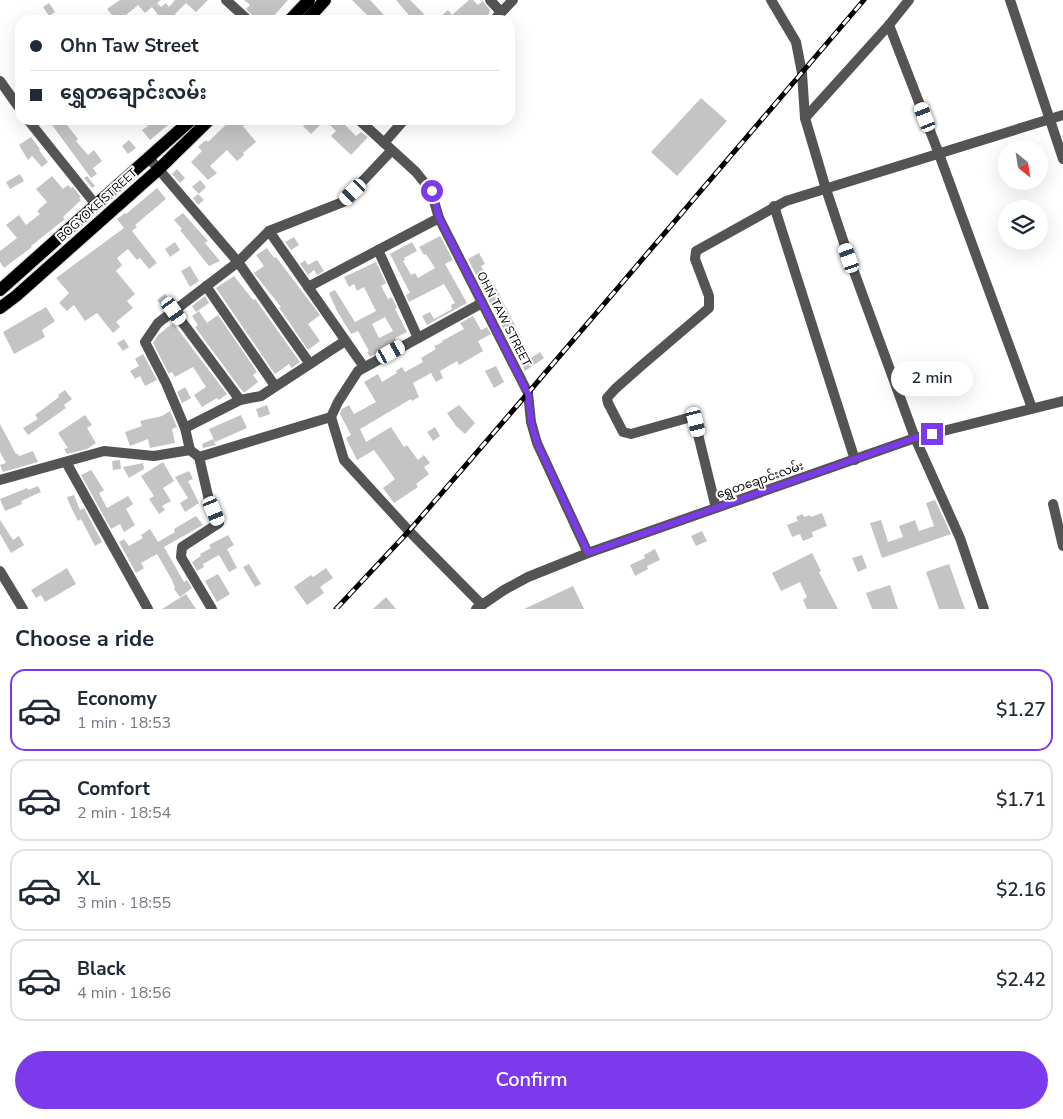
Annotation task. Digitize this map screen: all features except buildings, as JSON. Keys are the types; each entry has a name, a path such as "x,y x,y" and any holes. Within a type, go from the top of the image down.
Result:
{"main road":[{"path":"295,15 309,0"},
{"path":"312,15 325,0"},
{"name":"BOGYOKE STREET","path":"0,290 185,125"},
{"name":"BOGYOKE STREET","path":"0,308 159,169 204,125"}],"street":[{"path":"226,0 242,15"},
{"path":"490,0 498,15"},
{"path":"499,15 513,0"},
{"path":"771,0 796,42 802,73 805,118 849,258 915,438 960,538 984,609"},
{"path":"805,118 889,25 909,0"},
{"path":"1010,0 1063,159"},
{"path":"889,25 939,154 1032,408"},
{"path":"0,81 15,102"},
{"path":"716,508 694,418 690,417 630,434 623,432 607,398 621,383 709,308 709,296 695,259 696,251 786,200 1063,115"},
{"path":"32,125 96,204"},
{"name":"OHN TAW STREET","path":"364,125 416,172 432,191 439,218 528,394 531,422 537,443 588,553"},
{"path":"212,609 181,557 182,547 219,523 209,500 199,457 190,450 185,428 146,342 158,323 238,262 269,232 343,202 388,147 401,125"},
{"path":"149,158 238,262 310,364"},
{"path":"774,206 855,460"},
{"path":"308,287 439,218"},
{"path":"269,232 364,367"},
{"path":"378,250 418,338"},
{"path":"206,286 275,386"},
{"path":"479,607 344,460 331,417 338,402 358,371 482,303"},
{"path":"174,311 240,400"},
{"path":"185,428 240,400 261,396 345,341"},
{"name":"ရွှေတချောင်းလမ်း","path":"479,607 528,577 588,553 915,438 1063,401"},
{"path":"199,457 331,417"},
{"path":"0,480 104,451 154,456 190,450"},
{"path":"66,462 148,609"},
{"path":"1053,504 1063,546"},
{"path":"0,571 23,609"}],"railway":[{"path":"336,609 409,531 864,0"}],"route":[{"path":"432,191 439,218 528,394 531,422 537,443 588,553 915,438 932,434"}]}
